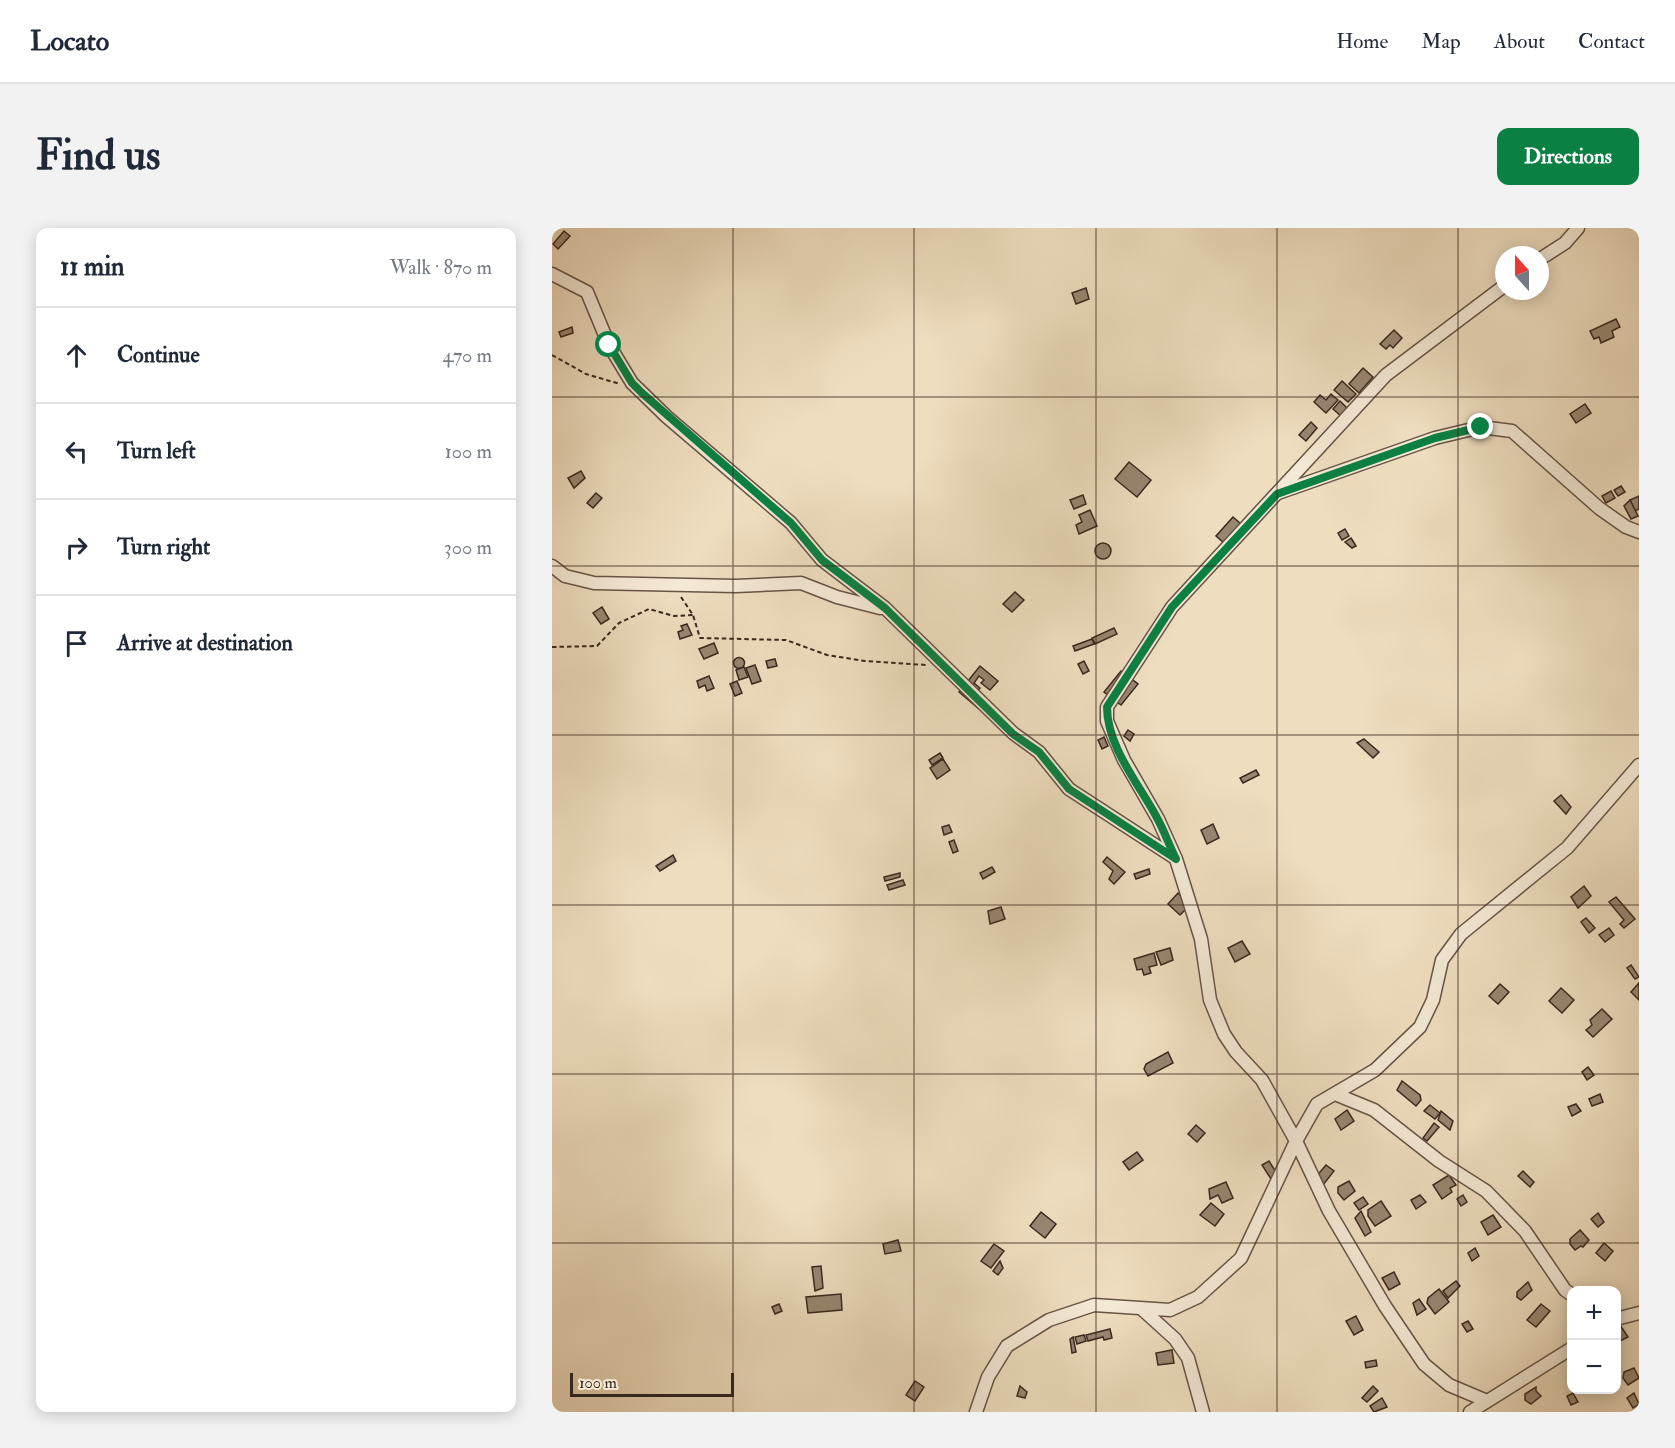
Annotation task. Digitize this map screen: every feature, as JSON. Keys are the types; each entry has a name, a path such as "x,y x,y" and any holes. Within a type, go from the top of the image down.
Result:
{"street":[{"path":"1549,253 1565,243 1578,228"},
{"path":"552,274 587,292 609,345 632,383 791,523 822,560 885,608 1013,734 1039,752 1069,789 1176,859"},
{"path":"1487,1401 1449,1385 1424,1364 1385,1306 1329,1211 1296,1141 1262,1080 1236,1052 1215,1017 1201,939 1176,859 1158,819 1124,760 1107,721 1107,707 1172,607 1386,375 1495,293"},
{"path":"1277,494 1435,438 1481,427 1512,432 1599,508 1626,527 1639,532"},
{"path":"552,566 565,576 594,583 736,586 801,583 837,597 885,608"},
{"path":"976,1412 988,1377 1007,1346 1049,1320 1094,1305 1170,1311 1198,1297 1241,1258 1296,1141 1317,1104 1376,1071 1420,1027 1433,1000 1442,960 1449,946 1567,848 1639,765"},
{"path":"1335,1094 1374,1110 1438,1161 1486,1191 1525,1231 1567,1291"},
{"path":"1143,1310 1176,1340 1188,1358 1203,1412"},
{"path":"1621,1317 1639,1313"},
{"path":"1470,1412 1567,1351"}],"path":[{"path":"552,355 586,374 624,386"},
{"path":"672,585 693,615 700,638 786,640 827,655 865,661 905,662 947,667"},
{"path":"552,647 597,646 619,623 649,609 674,616 693,615"}],"building":[{"path":"564,231 570,236 558,249 553,244"},
{"path":"1086,288 1089,299 1076,304 1072,293"},
{"path":"1616,319 1620,327 1612,331 1614,337 1601,343 1599,337 1594,339 1590,331"},
{"path":"572,327 573,333 561,337 559,332"},
{"path":"1394,330 1402,338 1393,348 1390,345 1386,349 1380,344"},
{"path":"1363,368 1373,377 1359,393 1349,384"},
{"path":"1342,381 1356,394 1348,402 1334,390"},
{"path":"1331,394 1338,400 1326,413 1314,402 1320,395 1326,400"},
{"path":"1340,401 1349,410 1342,417 1333,409"},
{"path":"1585,404 1591,413 1576,423 1570,414"},
{"path":"1311,422 1317,428 1306,441 1299,435"},
{"path":"1129,462 1151,480 1137,497 1115,479"},
{"path":"581,471 585,478 574,488 568,478"},
{"path":"1621,486 1625,492 1618,496 1614,490"},
{"path":"1611,491 1615,498 1606,503 1602,496"},
{"path":"596,493 602,498 593,508 587,503"},
{"path":"1083,495 1086,504 1074,509 1070,500"},
{"path":"1639,496 1639,509 1635,511 1630,500"},
{"path":"1630,500 1638,516 1631,519 1624,506"},
{"path":"1090,510 1097,526 1079,534 1076,525 1082,522 1079,515"},
{"path":"1233,517 1241,524 1224,543 1216,536"},
{"path":"1345,529 1349,536 1342,540 1338,533"},
{"path":"1351,538 1356,546 1352,548 1345,542"},
{"path":"1103,543 1111,551 1103,559 1095,551"},
{"path":"1015,592 1024,600 1012,612 1003,604"},
{"path":"602,607 609,619 601,624 593,613"},
{"path":"687,624 692,635 680,639 678,632 683,630 681,626"},
{"path":"1114,628 1117,634 1095,644 1092,638"},
{"path":"1092,639 1094,644 1075,651 1073,646"},
{"path":"714,643 718,653 704,659 699,649"},
{"path":"739,658 743,659 743,667 739,668 735,667 734,663 735,659"},
{"path":"775,659 777,666 768,668 766,661"},
{"path":"1084,661 1089,671 1083,674 1078,664"},
{"path":"755,665 761,681 752,684 746,668"},
{"path":"980,666 998,681 990,690 981,683 984,680 979,676 974,683 980,688 975,694 985,703 979,709 959,692"},
{"path":"744,667 748,677 739,680 736,670"},
{"path":"1121,671 1138,684 1121,705 1104,692"},
{"path":"709,676 714,688 707,691 705,685 699,688 697,681"},
{"path":"737,681 742,693 735,696 730,684"},
{"path":"1128,730 1134,734 1130,741 1124,736"},
{"path":"1104,737 1108,746 1102,749 1098,740"},
{"path":"1364,739 1379,752 1373,758 1357,743"},
{"path":"940,753 943,758 932,765 929,760"},
{"path":"943,759 950,770 937,779 930,768"},
{"path":"1256,770 1259,775 1243,783 1240,778"},
{"path":"1561,795 1571,807 1566,814 1554,801"},
{"path":"1213,824 1219,838 1207,844 1201,830"},
{"path":"949,825 952,832 944,835 942,827"},
{"path":"954,840 958,851 953,853 949,842"},
{"path":"673,855 676,861 660,871 656,866"},
{"path":"1107,857 1125,872 1114,884 1109,879 1113,871 1103,862"},
{"path":"992,867 995,872 983,879 980,873"},
{"path":"1149,869 1150,874 1136,879 1134,874"},
{"path":"900,873 900,877 885,881 884,877"},
{"path":"903,880 905,885 889,890 887,885"},
{"path":"1584,886 1591,896 1578,908 1571,897"},
{"path":"1178,893 1190,905 1180,915 1168,904"},
{"path":"1616,897 1635,919 1624,928 1620,924 1624,920 1609,902"},
{"path":"1001,907 1005,919 990,924 988,911"},
{"path":"1586,918 1595,928 1589,933 1581,922"},
{"path":"1609,928 1614,935 1605,942 1599,935"},
{"path":"1242,941 1250,954 1235,962 1228,948"},
{"path":"1170,948 1173,960 1161,965 1156,952"},
{"path":"1154,953 1157,965 1149,967 1151,973 1144,975 1142,969 1137,970 1134,959"},
{"path":"1631,965 1639,977 1635,979 1627,968"},
{"path":"1639,983 1639,1000 1631,992"},
{"path":"1500,984 1509,992 1498,1004 1489,996"},
{"path":"1561,988 1574,1000 1562,1013 1549,1001"},
{"path":"1602,1009 1612,1019 1593,1037 1586,1030 1592,1025 1590,1020"},
{"path":"1168,1052 1173,1063 1148,1076 1144,1069 1146,1064"},
{"path":"1588,1067 1594,1075 1587,1080 1582,1072"},
{"path":"1402,1081 1420,1095 1421,1100 1416,1106 1397,1090"},
{"path":"1600,1094 1603,1102 1592,1106 1589,1099"},
{"path":"1576,1104 1581,1111 1572,1116 1568,1107"},
{"path":"1430,1105 1440,1113 1435,1119 1424,1111"},
{"path":"1347,1110 1354,1121 1341,1130 1335,1119"},
{"path":"1441,1111 1453,1121 1450,1130 1438,1120"},
{"path":"1434,1123 1439,1127 1427,1141 1423,1138"},
{"path":"1196,1125 1205,1133 1197,1142 1188,1134"},
{"path":"1137,1152 1143,1160 1129,1170 1123,1162"},
{"path":"1269,1161 1278,1175 1271,1179 1262,1165"},
{"path":"1326,1165 1334,1171 1323,1185 1314,1179"},
{"path":"1523,1171 1534,1182 1530,1187 1518,1176"},
{"path":"1449,1175 1456,1185 1450,1188 1452,1192 1442,1199 1433,1185"},
{"path":"1349,1181 1355,1191 1344,1200 1338,1193 1338,1187"},
{"path":"1226,1182 1233,1198 1222,1203 1218,1195 1210,1199 1209,1189"},
{"path":"1420,1195 1426,1202 1416,1209 1411,1200"},
{"path":"1463,1195 1467,1202 1461,1206 1457,1199"},
{"path":"1363,1197 1368,1204 1359,1210 1354,1203"},
{"path":"1381,1201 1391,1216 1375,1226 1368,1216 1368,1210"},
{"path":"1211,1203 1224,1214 1215,1226 1200,1215"},
{"path":"1361,1211 1371,1232 1365,1236 1355,1218"},
{"path":"1041,1212 1056,1224 1045,1238 1030,1226"},
{"path":"1598,1213 1604,1222 1598,1227 1591,1219"},
{"path":"1493,1215 1501,1227 1488,1235 1481,1222"},
{"path":"1580,1230 1589,1240 1583,1247 1575,1250 1570,1244 1570,1239"},
{"path":"898,1240 901,1251 885,1254 883,1244"},
{"path":"1604,1243 1613,1251 1605,1261 1596,1253"},
{"path":"994,1244 1004,1251 991,1268 981,1261"},
{"path":"1475,1248 1479,1256 1472,1261 1468,1253"},
{"path":"1000,1261 1003,1268 998,1275 993,1271"},
{"path":"821,1266 823,1288 815,1291 812,1267"},
{"path":"1394,1272 1400,1284 1389,1290 1382,1278"},
{"path":"1456,1281 1460,1286 1448,1298 1443,1291"},
{"path":"1528,1282 1532,1290 1521,1300 1517,1297 1517,1292"},
{"path":"1439,1289 1449,1302 1435,1314 1427,1303 1428,1298"},
{"path":"841,1294 842,1310 808,1313 806,1297"},
{"path":"1419,1299 1426,1309 1417,1315 1413,1303"},
{"path":"779,1304 782,1311 775,1314 772,1307"},
{"path":"1541,1304 1550,1311 1536,1327 1527,1320"},
{"path":"1356,1316 1363,1330 1354,1335 1346,1321"},
{"path":"1468,1321 1473,1329 1467,1332 1462,1324"},
{"path":"1621,1326 1628,1337 1621,1340"},
{"path":"1110,1329 1112,1338 1104,1340 1103,1337 1088,1341 1086,1335"},
{"path":"1084,1335 1086,1341 1077,1344 1075,1337"},
{"path":"1073,1337 1076,1352 1072,1353 1070,1339"},
{"path":"1172,1350 1174,1363 1158,1365 1156,1353"},
{"path":"1376,1360 1377,1366 1366,1368 1365,1362"},
{"path":"1634,1368 1639,1378 1628,1385 1623,1378 1624,1372"},
{"path":"915,1381 924,1387 915,1401 906,1395"},
{"path":"1020,1386 1027,1392 1025,1398 1017,1396"},
{"path":"1373,1386 1378,1391 1367,1402 1362,1398"},
{"path":"1536,1387 1536,1391 1541,1396 1531,1404 1525,1400 1525,1394"},
{"path":"1634,1393 1639,1404 1633,1408 1627,1398"},
{"path":"1574,1394 1578,1402 1571,1405 1567,1396"},
{"path":"1382,1398 1387,1407 1374,1412 1370,1406"}],"route":[{"path":"609,345 632,383 642,393 791,523 822,560 885,608 975,694 1013,734 1039,752 1069,789 1176,859 1158,819 1124,760 1107,721 1107,707 1112,695 1172,607 1277,494 1435,438 1481,427"}]}
